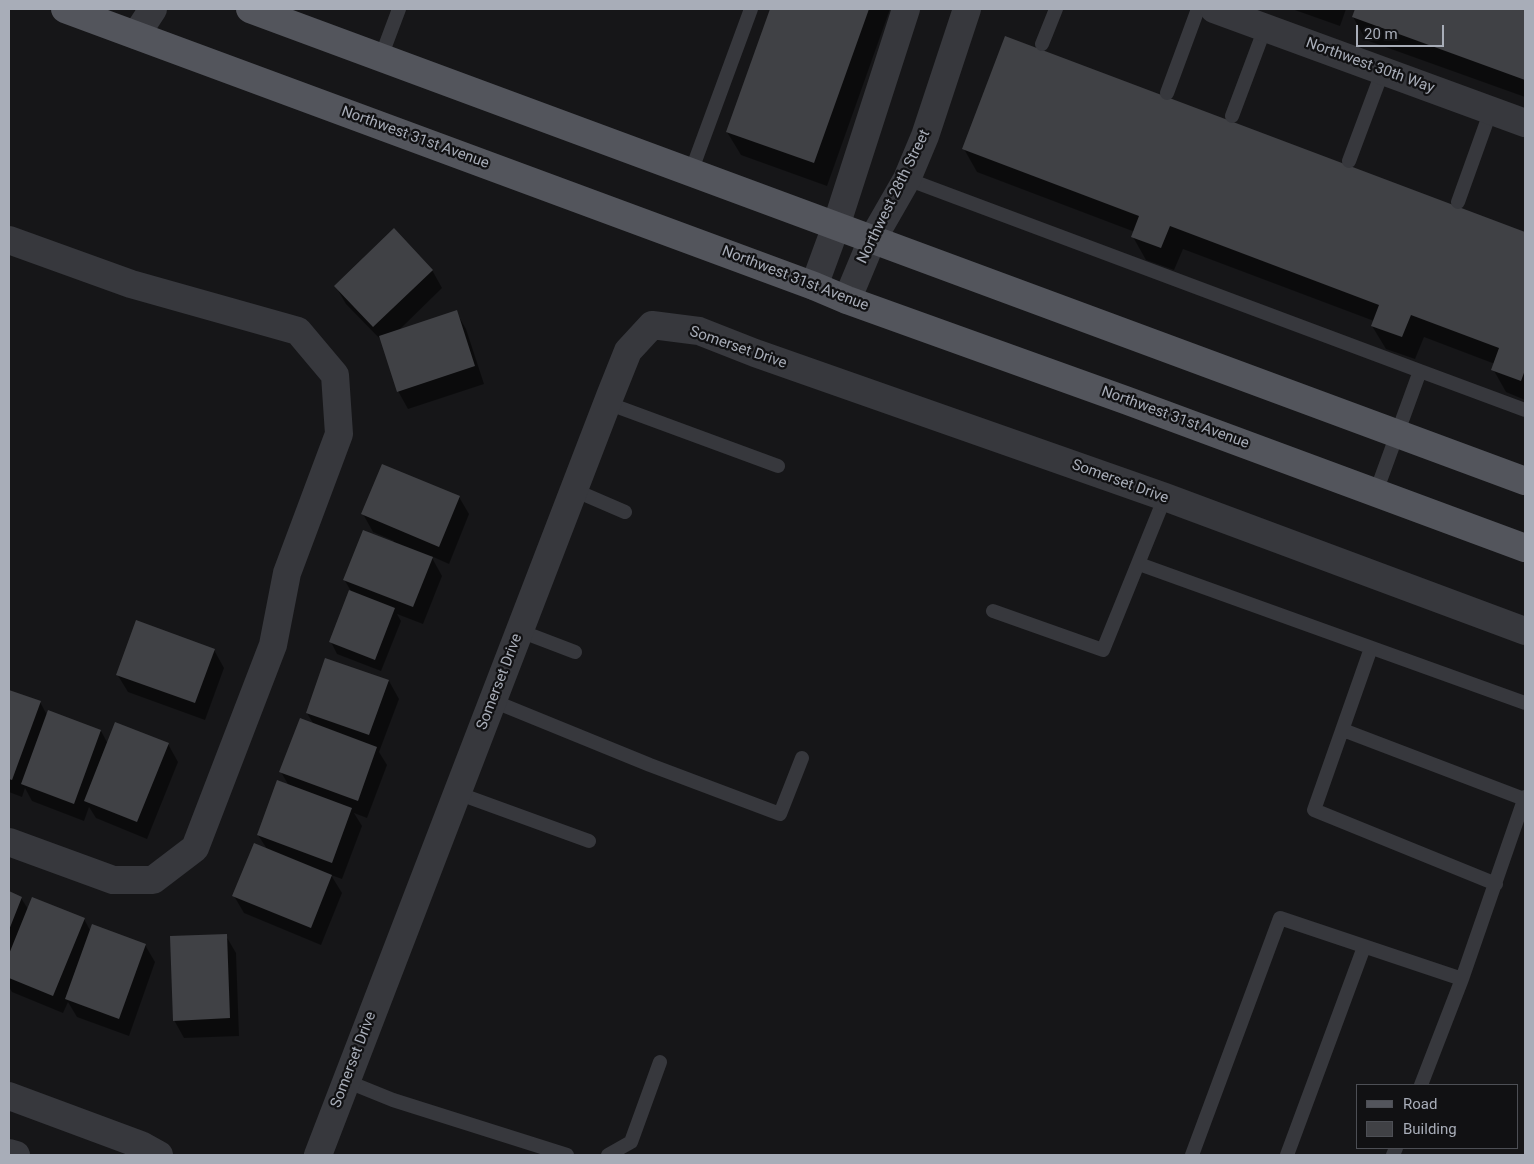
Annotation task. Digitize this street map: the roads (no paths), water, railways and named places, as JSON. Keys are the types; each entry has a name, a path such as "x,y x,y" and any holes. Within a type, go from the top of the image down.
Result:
{"main road":[{"name":"Northwest 31st Avenue","path":"64,9 814,286 847,300 1525,548"},
{"path":"250,9 1525,481"}],"street":[{"path":"136,35 153,9"},
{"path":"814,286 836,226 906,9"},
{"name":"Northwest 28th Street","path":"847,300 872,240 907,179 926,136 967,9"},
{"name":"Northwest 30th Way","path":"1214,9 1525,123"},
{"path":"9,240 130,284 298,331 335,375 339,434 287,573 273,645 195,848 153,880 112,880 9,842"},
{"name":"Somerset Drive","path":"318,1155 607,403 628,351 652,325 699,331 755,353 1165,498 1525,631"},
{"path":"9,1096 146,1152"},
{"path":"9,1153 16,1155"}],"lane":[{"path":"381,57 398,9"},
{"path":"692,172 751,9"},
{"path":"1042,44 1056,9"},
{"path":"1168,93 1198,9"},
{"path":"1232,116 1265,28"},
{"path":"1349,161 1382,70"},
{"path":"1458,202 1491,110"},
{"path":"907,179 1525,410"},
{"path":"1376,492 1420,371"},
{"path":"607,403 778,466"},
{"path":"574,490 625,512"},
{"path":"993,612 1104,650 1165,498"},
{"path":"1139,564 1525,703"},
{"path":"520,631 575,652"},
{"path":"1371,648 1314,810 1496,884"},
{"path":"493,701 650,765 780,814 802,758"},
{"path":"1343,730 1525,798 1462,980 1421,1084"},
{"path":"457,793 589,841"},
{"path":"1192,1155 1280,918 1462,980"},
{"path":"1287,1155 1364,947"},
{"path":"608,1155 631,1142 660,1062"},
{"path":"346,1081 393,1100 567,1155"}]}
